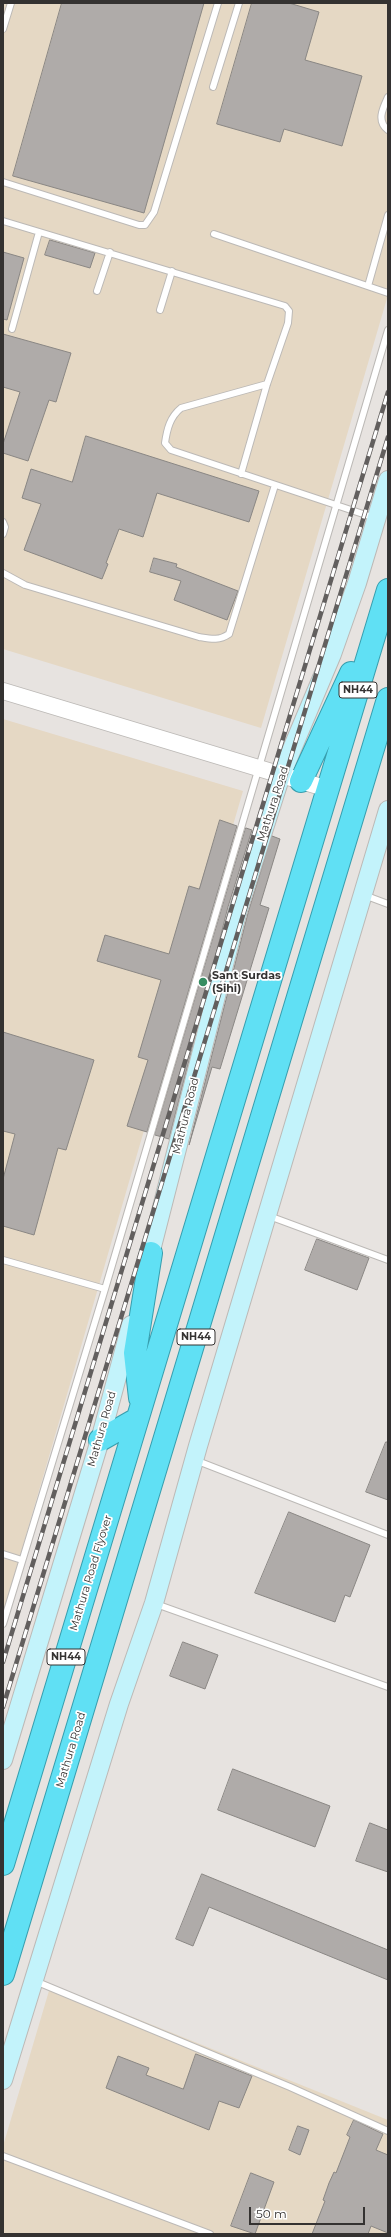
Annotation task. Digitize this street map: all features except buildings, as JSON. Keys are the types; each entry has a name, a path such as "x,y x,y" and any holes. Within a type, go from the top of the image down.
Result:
{"highway":[{"path":"291,778 386,596"},
{"name":"NH44","path":"139,1413 386,596"},
{"name":"Mathura Road","path":"3,1974 388,699"},
{"path":"100,1440 139,1413 135,1353 151,1253"},
{"name":"Mathura Road Flyover","path":"3,1864 139,1413"}],"main road":[{"name":"Mathura Road","path":"3,1760 100,1440 151,1253 238,910 291,778 388,480"},
{"path":"3,2080 119,1704 154,1603 194,1460 388,810"}],"street":[{"path":"3,692 328,789"}],"lane":[{"path":"3,29 11,3"},
{"path":"3,182 139,225 145,225 154,212 218,3"},
{"path":"213,87 239,3"},
{"path":"388,97 381,118 382,124 388,130"},
{"path":"368,286 388,215"},
{"path":"3,221 285,306 289,310 288,323 267,384 241,474"},
{"path":"12,329 39,232"},
{"path":"214,234 388,293"},
{"path":"97,291 110,252"},
{"path":"160,310 172,271"},
{"path":"3,1624 104,1289 388,330"},
{"path":"267,384 187,405 177,411 170,421 165,443 168,449 337,504 376,519"},
{"path":"3,573 25,585 192,635 212,640 223,638 229,634 275,485"},
{"path":"3,522 5,528 3,534"},
{"path":"363,895 388,904"},
{"path":"267,1215 388,1260"},
{"path":"3,1260 104,1289"},
{"path":"194,1460 388,1535"},
{"path":"3,1554 22,1560"},
{"path":"154,1603 388,1687"},
{"path":"34,1980 290,2087 388,2131"},
{"path":"3,2156 210,2234"}],"shaded area":[{"path":"3,3 388,3 388,295 261,728 3,649"},
{"path":"3,719 243,791 3,1614"},
{"path":"51,1984 388,2120 388,2234 3,2234 3,2146"}],"railway":[{"path":"3,1662 388,392"},
{"path":"3,1707 388,437"}],"place":[{"name":"Sant Surdas (Sihi)","path":"203,982"}]}
